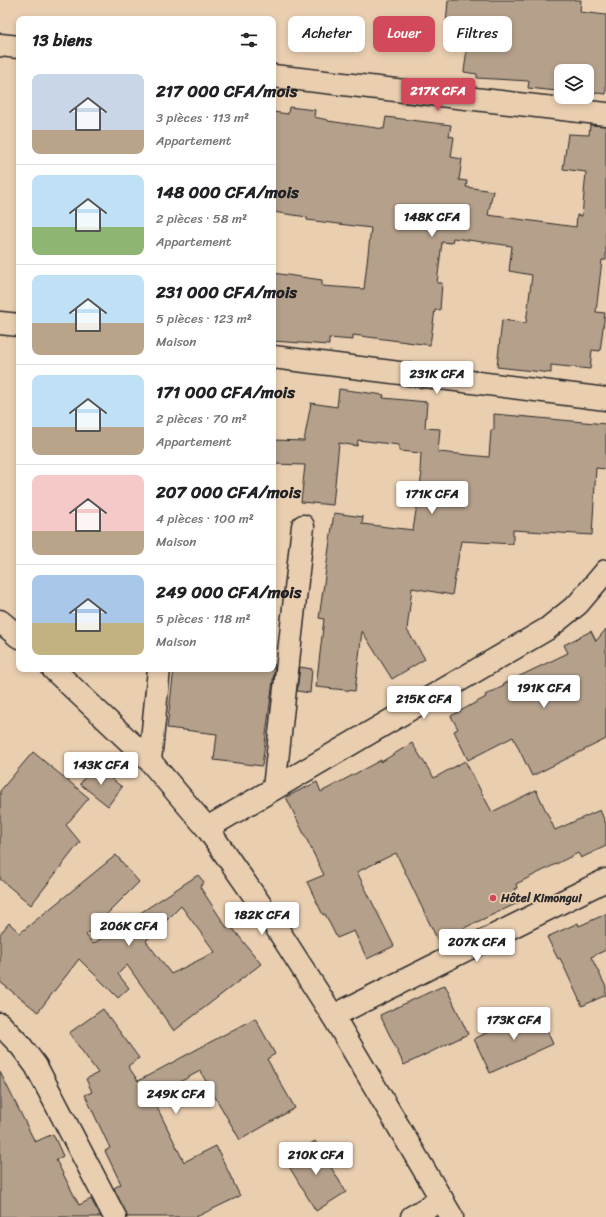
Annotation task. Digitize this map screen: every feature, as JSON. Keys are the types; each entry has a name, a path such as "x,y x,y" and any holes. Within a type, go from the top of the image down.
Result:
{"street":[{"path":"0,45 16,47"},
{"path":"276,76 606,114"},
{"path":"0,323 16,325"},
{"path":"276,357 606,399"},
{"path":"274,788 304,526"},
{"path":"206,828 547,628 578,604 606,571"},
{"path":"56,672 150,761 206,828 276,927 333,1016 447,1208 412,1217"},
{"path":"150,761 159,672"},
{"path":"333,1016 606,880"},
{"path":"0,1025 21,1046 36,1066 115,1217"}],"building":[{"path":"448,0 581,0 580,12 606,15 606,94 594,93 594,64 554,64 554,91 528,88 529,81 477,78 477,74 464,72 466,52 512,52 512,16 447,16"},
{"path":"289,107 315,110 314,117 328,121 384,129 386,117 451,125 449,136 454,137 451,157 462,159 459,180 467,181 466,187 493,191 488,215 576,227 577,215 582,216 586,172 563,169 568,134 589,135 590,125 606,126 606,260 602,260 596,312 605,313 600,351 592,350 590,369 551,365 551,373 497,367 502,320 526,323 532,275 509,271 512,246 453,238 452,243 442,242 437,283 442,283 440,310 435,310 430,345 353,335 353,340 329,338 329,345 276,341 276,273 322,280 322,286 364,289 371,228 307,220 307,217 276,212 276,112 288,114"},
{"path":"339,389 384,395 383,398 427,402 425,428 440,429 438,452 489,457 491,430 494,430 494,414 606,424 606,469 596,468 592,535 513,530 513,544 461,541 452,595 412,588 407,630 425,659 392,679 362,631 355,691 316,687 324,619 319,618 334,513 363,517 362,524 413,530 422,473 420,472 421,453 399,451 399,445 358,440 357,446 339,443 333,505 301,502 305,465 276,464 276,440 304,441 311,403 337,407"},
{"path":"606,629 606,739 532,776 513,737 468,760 454,731 458,729 451,716 486,697 485,695 504,686 503,684 568,653 564,645 591,631 596,641"},
{"path":"300,667 312,669 310,693 297,691"},
{"path":"174,672 274,672 262,766 214,760 217,734 167,728"},
{"path":"412,743 434,778 465,761 492,812 536,790 555,830 600,810 606,824 606,846 581,858 578,853 516,884 517,888 514,889 520,902 464,928 465,930 439,943 396,853 357,872 394,946 367,959 354,931 337,938 325,914 323,915 307,882 324,875 286,797 317,782 321,792 381,760 381,762"},
{"path":"33,752 89,798 66,825 80,842 31,905 0,879 0,791"},
{"path":"94,765 122,787 108,806 80,784"},
{"path":"116,855 139,882 86,935 93,944 198,875 204,882 200,887 227,928 231,926 261,964 174,1031 127,965 118,974 129,988 118,998 79,959 38,1012 0,982 0,934 9,923 20,933","holes":["181,906 215,952 171,974 146,941"]},
{"path":"606,914 606,950 591,957 606,987 606,995 582,1006 560,958 558,959 547,937 578,923 579,926"},
{"path":"445,985 468,1034 404,1065 380,1015"},
{"path":"103,1009 139,1058 128,1066 138,1081 255,1018 275,1054 267,1059 295,1108 240,1140 200,1071 152,1097 184,1162 216,1146 240,1196 196,1217 127,1217 114,1188 121,1184 105,1151 110,1148 85,1095 92,1092 86,1079 98,1073 69,1033"},
{"path":"537,1009 553,1044 490,1073 474,1039"},
{"path":"0,1072 35,1142 53,1134 63,1156 56,1160 79,1205 91,1199 101,1217 0,1217"},
{"path":"315,1141 346,1192 316,1211 285,1160"}],"place":[{"name":"Hôtel Kimongui","path":"493,898"}]}
